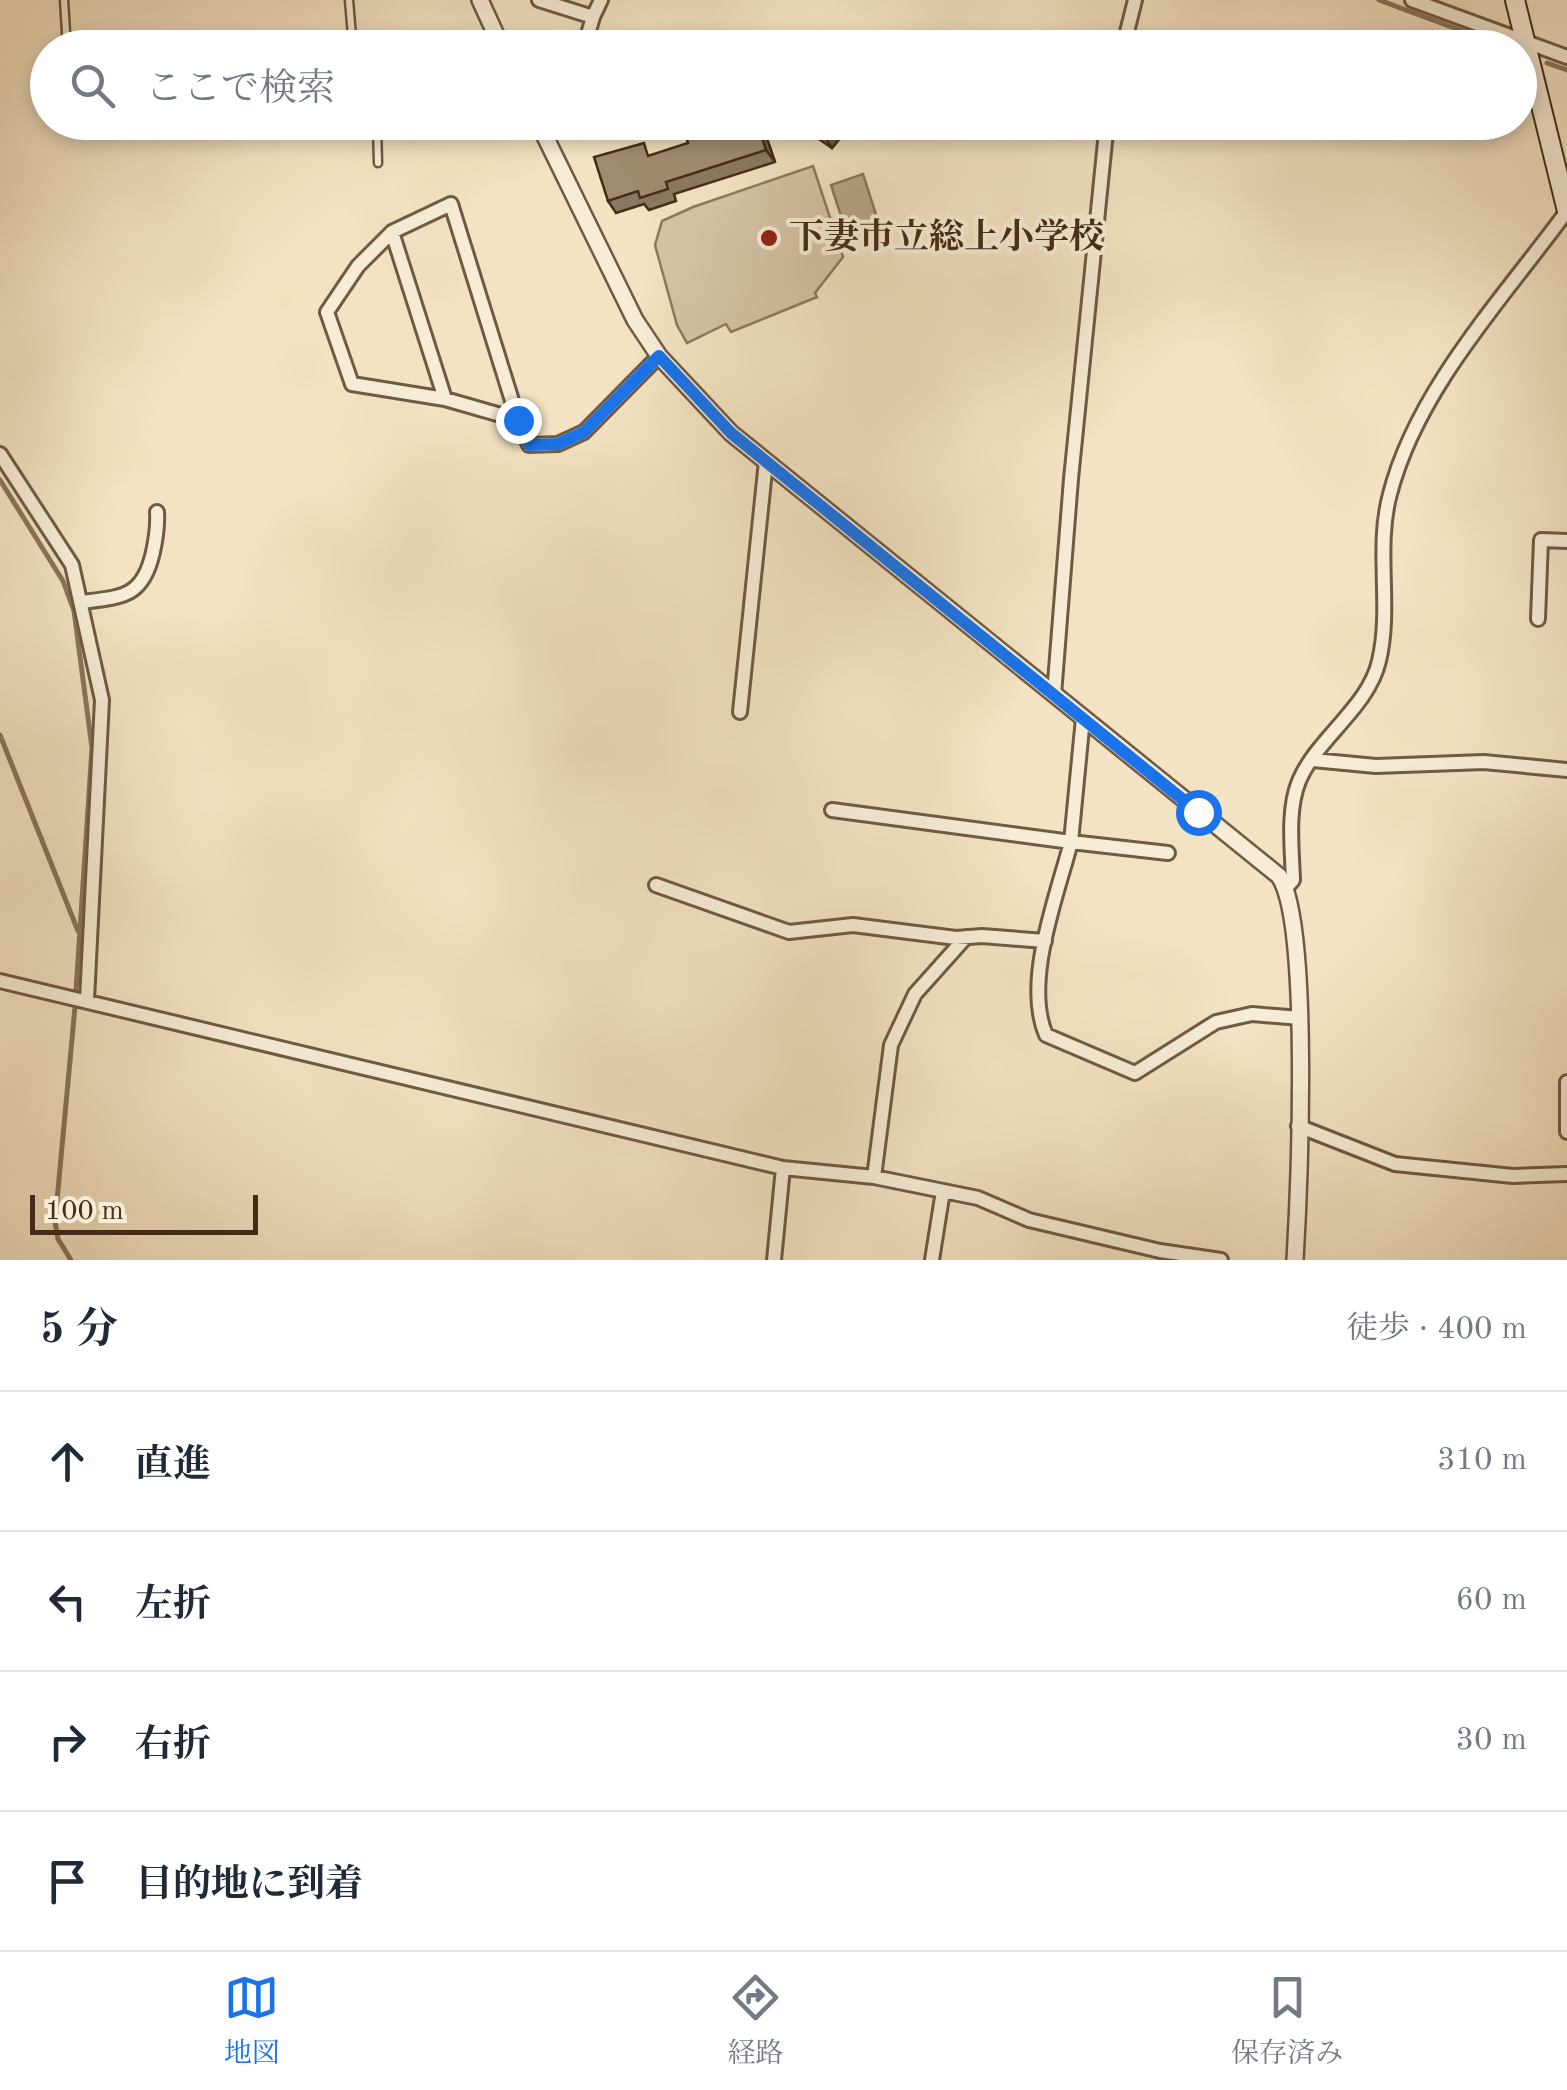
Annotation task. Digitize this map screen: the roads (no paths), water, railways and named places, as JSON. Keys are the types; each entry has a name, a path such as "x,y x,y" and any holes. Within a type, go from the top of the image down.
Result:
{"main road":[{"path":"1515,0 1523,30"},
{"path":"1537,119 1567,211"}],"street":[{"path":"480,0 494,30"},
{"path":"539,0 593,16"},
{"path":"589,30 600,0"},
{"path":"1128,30 1135,0"},
{"path":"1412,0 1498,30"},
{"path":"1537,45 1567,57"},
{"path":"547,140 635,320 659,356 731,433 1279,876 1287,887 1300,1018 1295,1260"},
{"path":"1054,695 1105,140"},
{"path":"518,420 445,399 352,384 327,312 358,266 392,232 451,204 529,445 558,444 584,432 659,356"},
{"path":"1287,887 1293,880 1291,836 1300,778 1367,688 1379,663 1384,600 1382,538 1390,492 1417,423 1464,348 1567,211"},
{"path":"392,232 445,399"},
{"path":"0,454 72,565 102,700 87,1000"},
{"path":"740,712 766,461"},
{"path":"82,602 116,598 136,590 149,572 158,528 156,512"},
{"path":"1538,620 1542,540 1567,540"},
{"path":"1082,718 1071,842 1045,941 1038,1016 1046,1035 1135,1073 1216,1022 1252,1014 1300,1018"},
{"path":"1313,760 1376,766 1484,762 1567,770"},
{"path":"832,810 1168,853"},
{"path":"656,885 789,932 853,925 1045,941"},
{"path":"874,1177 891,1045 915,994 966,937"},
{"path":"0,981 783,1168 874,1177 978,1198 1029,1220 1160,1251 1221,1260"},
{"path":"1567,1082 1567,1132"},
{"path":"1298,1126 1395,1164 1513,1176 1567,1174"},
{"path":"774,1260 783,1168"},
{"path":"932,1260 944,1191"}],"lane":[{"path":"64,0 66,30"},
{"path":"349,0 352,30"},
{"path":"377,140 378,163"}],"waterway":[{"path":"1379,0 1460,30"},
{"path":"1547,63 1567,70"},
{"path":"0,480 63,581 74,611 92,748 76,991"},
{"path":"0,735 78,931"},
{"path":"71,1260 58,1239 55,1222 75,1007"}],"place":[{"name":"下妻市立総上小学校","path":"769,238"}]}
